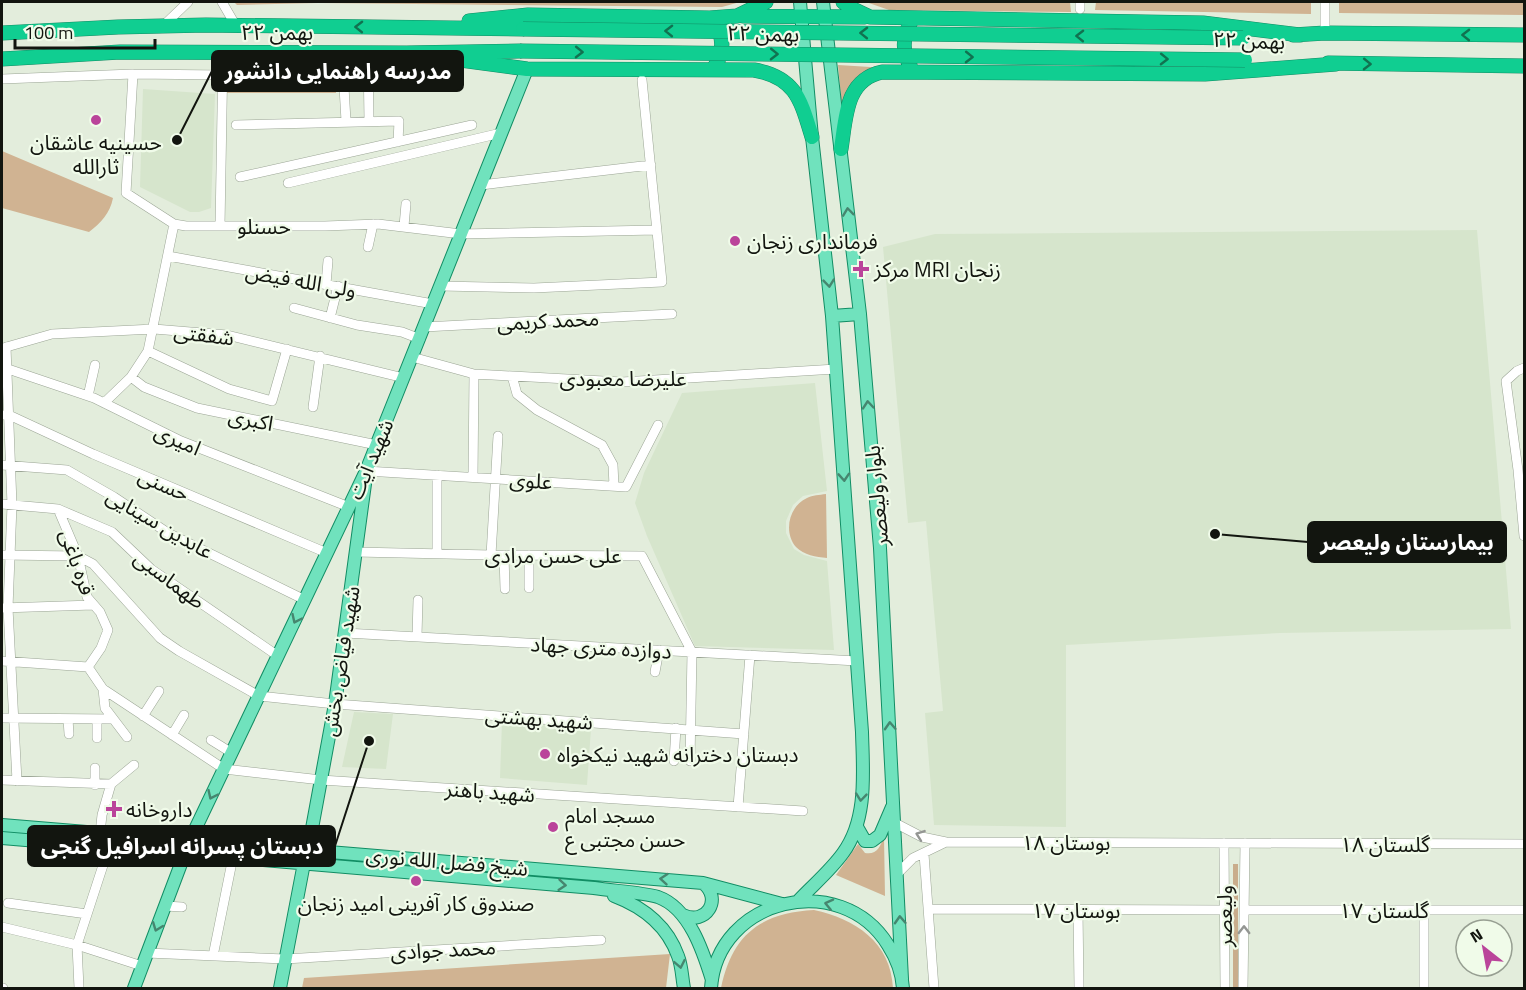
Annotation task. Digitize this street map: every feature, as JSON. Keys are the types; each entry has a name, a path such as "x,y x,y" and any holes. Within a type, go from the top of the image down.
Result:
{"highway":[{"path":"737,16 766,2"},
{"path":"843,2 850,8 870,17"},
{"path":"401,28 528,15 710,18 800,9 824,9 870,17 913,19 1203,23 1300,35"},
{"path":"710,18 717,25 723,44 717,63 710,70"},
{"path":"913,19 906,32 904,46 907,60 914,73"},
{"name":"۲۲ بهمن","path":"2,33 163,26 236,26 1243,38 1325,33 1524,35"},
{"name":"۲۲ بهمن","path":"2,59 120,52 520,51 1245,60 1336,64 1524,66"},
{"path":"406,53 527,69 754,70 772,73 784,80 795,93 812,137"},
{"path":"841,149 848,105 854,91 860,82 870,75 882,72 1205,74 1336,64"}],"main road":[{"name":"بلوار ولیعصر","path":"798,901 843,853 856,827 863,782 862,732 832,316 800,9"},
{"name":"بلوار ولیعصر","path":"824,9 860,314 880,548 903,984"},
{"name":"شهید آیت","path":"134,988 190,840 366,471 527,69"},
{"path":"832,316 860,314"},
{"name":"شهید فیاض بخش","path":"308,850 335,704 366,471"},
{"path":"856,827 865,841 872,841 879,835 894,801"},
{"name":"شیخ فضل الله نوری","path":"2,825 704,883 782,904"},
{"name":"شیخ فضل الله نوری","path":"2,838 594,888 659,898 683,915 702,947 711,984"},
{"path":"280,988 304,863"},
{"path":"683,915 700,917 710,909 712,892 704,883"},
{"path":"594,888 628,901 657,921 667,933 679,957 684,988"},
{"path":"711,984 718,959 729,940 744,924 762,912 782,904 822,901 845,908 866,920 883,936 895,956 903,984"}],"street":[{"path":"163,26 188,2"},
{"path":"222,2 236,26"},
{"path":"1325,2 1325,33"},
{"path":"220,226 223,53"},
{"path":"342,53 346,121"},
{"path":"368,53 369,121"},
{"path":"2,79 133,74 222,75"},
{"path":"104,403 131,377 148,351 174,224 126,193 133,74"},
{"path":"441,286 534,288 662,282 642,81"},
{"path":"236,125 399,121 398,142"},
{"path":"240,177 472,125"},
{"path":"288,183 501,133"},
{"path":"481,185 651,165"},
{"path":"404,226 406,204"},
{"name":"حسنلو","path":"174,224 186,226 373,224 461,234 657,230"},
{"path":"368,247 373,224"},
{"name":"ولی الله فیض","path":"168,256 434,304"},
{"path":"326,284 328,261"},
{"path":"330,318 338,286"},
{"name":"محمد کریمی","path":"294,308 357,325 422,333 672,314"},
{"name":"شفقتی","path":"4,347 52,334 154,328 227,335 404,378"},
{"path":"4,347 8,369 5,415 6,466 12,505 6,555 6,660 15,718 17,781"},
{"path":"148,351 229,389 272,402 287,349"},
{"path":"313,407 320,356"},
{"name":"علیرضا معبودی","path":"412,357 474,374 622,382 836,369"},
{"path":"88,396 95,365"},
{"path":"1524,368 1506,381 1521,470 1524,536"},
{"name":"امیری","path":"8,369 88,396 181,441 349,507"},
{"path":"473,477 474,374"},
{"path":"512,376 517,394 537,410 602,445 613,465 614,486 626,487 658,425"},
{"name":"اکبری","path":"131,377 144,387 197,408 377,445"},
{"name":"حسنی","path":"5,415 327,553"},
{"path":"490,555 498,436"},
{"name":"عابدین سینایی","path":"6,466 67,470 114,497 168,533 305,600"},
{"name":"علوی","path":"366,471 614,486"},
{"path":"437,475 437,554"},
{"name":"طهماسبی","path":"2,504 58,509 112,532 151,569 278,656"},
{"name":"قره باغی","path":"58,509 78,556 87,597 100,612 108,630 101,648 88,667"},
{"name":"علی حسن مرادی","path":"356,552 642,556 692,652"},
{"path":"6,555 78,556 93,564 160,638 259,696"},
{"path":"504,555 505,589"},
{"path":"529,555 529,588"},
{"path":"417,636 418,600"},
{"path":"5,608 93,605"},
{"name":"دوازده متری جهاد","path":"345,633 857,661"},
{"path":"655,672 659,650"},
{"path":"690,761 692,652"},
{"path":"738,807 750,655"},
{"path":"6,660 88,667 103,689 224,770"},
{"path":"103,689 105,708 127,737"},
{"path":"143,716 159,691"},
{"name":"شهید بهشتی","path":"259,696 335,704 744,734"},
{"path":"172,735 184,715"},
{"path":"2,718 112,719"},
{"path":"68,719 69,734"},
{"path":"97,719 97,738"},
{"path":"674,761 676,728"},
{"path":"211,740 232,753"},
{"path":"100,833 102,815 111,784 134,765"},
{"path":"95,768 95,785"},
{"name":"شهید باهنر","path":"224,770 321,780 803,811"},
{"path":"2,780 111,784"},
{"path":"895,823 922,837 946,842"},
{"name":"بوستان ۱۸","path":"897,874 913,858 946,842 1245,843"},
{"name":"ولیعصر","path":"1224,843 1225,988"},
{"name":"ولیعصر","path":"1243,988 1245,843"},
{"name":"گلستان ۱۸","path":"1245,843 1524,844"},
{"path":"79,988 77,945 109,847"},
{"path":"924,854 934,988"},
{"path":"213,956 233,857"},
{"path":"8,903 87,914"},
{"path":"165,906 182,907"},
{"name":"بوستان ۱۷","path":"928,909 1224,910"},
{"name":"گلستان ۱۷","path":"1244,909 1524,910"},
{"path":"1078,910 1078,988"},
{"path":"1424,910 1424,988"},
{"path":"2,927 77,945 142,966"},
{"name":"محمد جوادی","path":"147,953 285,959 601,940"}],"shaded area":[{"path":"234,2 740,2 722,7 318,3 237,5"},
{"path":"866,2 1070,2 1071,12 889,10"},
{"path":"1096,2 1311,2 1311,14 1095,10"},
{"path":"1339,2 1524,2 1524,15 1339,13"},
{"path":"233,63 330,66 335,80 336,93 227,93 227,66"},
{"path":"838,65 903,69 858,78 847,90 842,109"},
{"path":"143,89 215,94 211,208 190,212 140,187"},
{"path":"2,151 113,198 107,213 89,232 2,208"},
{"path":"1477,230 1511,629 1280,633 1066,645 1066,827 934,825 925,713 943,711 926,521 908,523 883,247 935,234"},
{"path":"815,383 827,491 803,496 793,505 786,521 786,533 794,549 804,555 827,561 834,650 695,646 635,503 644,473 682,393"},
{"path":"826,494 827,558 799,550 792,541 789,527 792,513 801,502 812,496"},
{"path":"354,712 393,714 386,769 342,767"},
{"name":"دبستان دخترانه شهید نیکخواه","path":"502,722 591,729 587,785 500,778"},
{"path":"884,837 885,896 836,875 858,844 865,853 872,853 879,847"},
{"path":"1233,864 1238,864 1238,988 1233,988"},
{"path":"814,910 843,920 868,935 886,958 893,988 721,988 733,954 751,930 778,916"},
{"path":"670,954 666,988 302,988 304,978"}],"place":[{"name":"حسینیه عاشقان ثارالله","path":"96,120"},
{"name":"مدرسه راهنمایی دانشور","path":"177,140"},
{"name":"فرمانداری زنجان","path":"735,241"},
{"name":"مرکز MRI زنجان","path":"861,269"},
{"name":"بیمارستان ولیعصر","path":"1215,534"},
{"name":"دبستان پسرانه اسرافیل گنجی","path":"369,741"},
{"name":"دبستان دخترانه شهید نیکخواه","path":"545,754"},
{"name":"داروخانه","path":"114,809"},
{"name":"مسجد امام حسن مجتبی ع","path":"553,827"},
{"name":"صندوق کار آفرینی امید زنجان","path":"416,881"}]}
